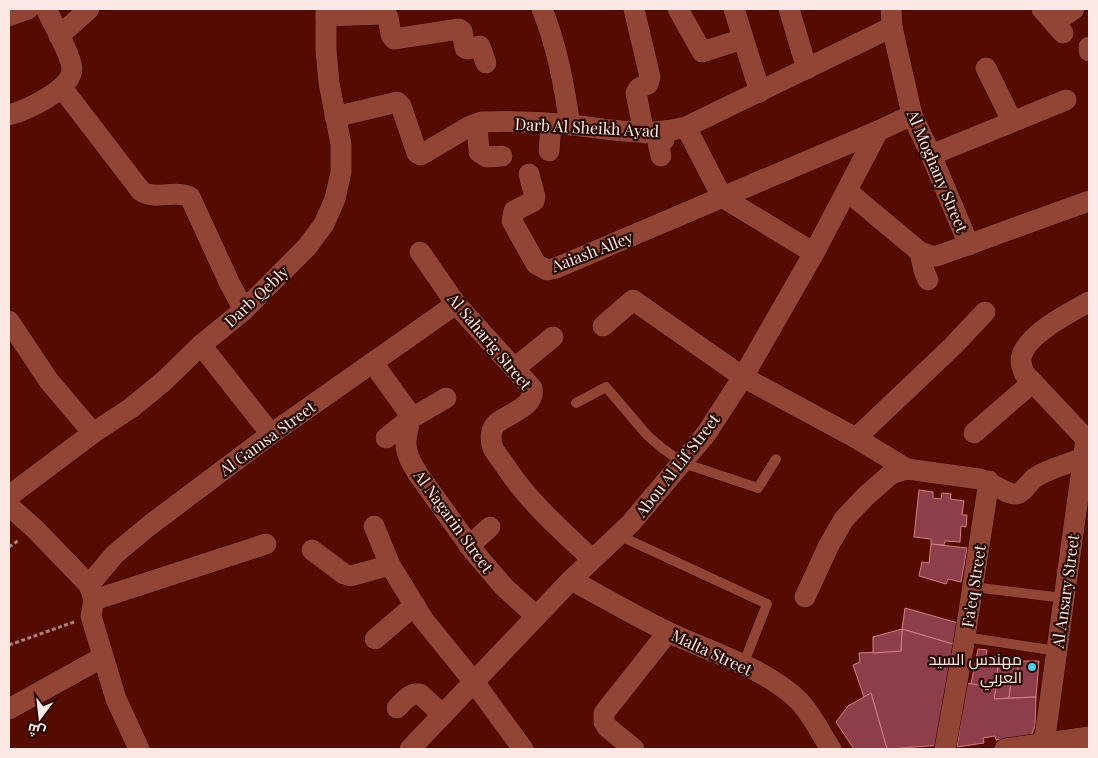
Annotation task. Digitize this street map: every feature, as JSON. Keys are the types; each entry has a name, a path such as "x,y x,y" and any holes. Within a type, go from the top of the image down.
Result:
{"street":[{"path":"9,16 28,9"},
{"path":"9,115 21,112 62,88 72,70 46,9"},
{"path":"59,36 90,9"},
{"path":"542,9 550,28 559,61 560,125 549,151"},
{"path":"634,9 650,78 648,84 639,88 636,93 644,133"},
{"path":"678,9 702,52 743,40"},
{"path":"734,9 760,92"},
{"path":"789,9 808,69"},
{"path":"1053,22 1074,9"},
{"path":"326,12 384,14 388,17 391,35 394,39 459,29 462,31 466,48 480,46 486,63"},
{"name":"Darb Qebly","path":"9,496 93,433 131,408 164,381 201,345 244,310 307,247 324,224 335,199 341,172 341,144 334,117 329,83 326,12"},
{"name":"Darb Al Sheikh Ayad","path":"334,117 397,102 401,106 417,153 421,155 470,126 494,122 560,125 644,133 665,132 686,127 808,69 892,18"},
{"name":"Al Moghany Street","path":"892,18 912,114 969,245"},
{"path":"986,68 1012,121"},
{"path":"62,88 141,191 150,195 179,193 190,197 244,310"},
{"path":"931,155 1066,100"},
{"path":"722,197 878,132 912,114"},
{"path":"477,124 479,152 487,157 502,156"},
{"path":"686,127 722,197 814,252"},
{"path":"661,156 658,143 664,140 665,132"},
{"name":"Abou Al Lif Street","path":"410,749 571,580 632,523 706,434 743,377 814,252 878,132"},
{"name":"Aaiash Alley","path":"529,174 534,201 514,211 512,221 536,264 548,270 722,197"},
{"path":"846,191 920,252 932,256 969,245 1089,201"},
{"name":"Al Saharig Street","path":"420,252 456,304 532,388 533,399 496,424 491,436 493,448 512,476 541,511 592,559"},
{"path":"920,252 928,280"},
{"path":"603,326 633,300 743,377 856,438 907,469 989,482 1010,494 1016,494 1022,491 1034,478 1086,446 1024,373 1021,360 1029,343 1050,324 1089,302"},
{"name":"Al Gamsa Street","path":"91,600 115,554 150,525 271,434 456,304"},
{"path":"856,438 953,346 985,312"},
{"path":"9,321 49,381 93,433"},
{"path":"515,368 553,337"},
{"path":"201,345 271,434"},
{"path":"373,363 409,413 410,419"},
{"path":"974,433 1033,382"},
{"path":"386,438 410,419 446,398"},
{"name":"Al Nagarin Street","path":"410,419 406,448 418,474 470,546 504,587 536,616"},
{"name":"Al Ansary Street","path":"1044,744 1086,446"},
{"path":"805,598 829,545 844,519 891,474 907,469"},
{"name":"Fa'eq Street","path":"945,749 965,637 989,482"},
{"path":"9,506 35,529 91,600 103,657 116,699 139,749"},
{"path":"374,526 390,565 423,619 474,682 523,749"},
{"path":"470,546 490,527"},
{"path":"91,600 266,544"},
{"path":"312,550 344,574 351,576 390,565"},
{"name":"Malta Street","path":"571,580 668,632 744,666 776,683 797,698 804,706 831,749"},
{"path":"375,639 415,605"},
{"path":"634,749 607,727 604,722 604,713 668,632"},
{"path":"9,709 103,657"},
{"path":"397,708 411,694 418,693 443,715"},
{"path":"1005,749 1089,737"}],"lane":[{"path":"576,403 606,387 647,435 683,463 758,488 776,459"},
{"path":"618,535 767,604 744,666"},
{"path":"973,587 1064,598"},
{"path":"965,637 1057,651"}],"path":[{"path":"9,645 91,600"}],"building":[{"path":"919,490 933,492 933,498 941,499 942,493 951,494 950,499 964,501 962,515 967,515 966,527 961,526 960,542 945,541 944,545 931,544 931,539 914,537"},
{"path":"931,544 967,548 961,582 948,579 946,584 919,576 922,562 929,563"},
{"path":"905,608 958,623 956,645 902,629"},
{"path":"902,629 956,645 943,745 887,749 871,693 864,697 853,665 860,662 859,653 901,651"},
{"path":"902,629 901,651 873,653 873,637"},
{"path":"978,649 987,650 986,656 999,657 996,688 971,684"},
{"path":"999,657 1018,661 1018,675 1012,674 1009,698 994,699"},
{"path":"1018,661 1039,661 1036,697 1009,698 1012,674 1018,675"},
{"path":"966,683 996,688 994,699 1036,697 1035,726 1031,736 996,740 995,736 983,738 984,743 957,747"},
{"path":"871,693 887,749 854,749 836,722 848,706"}],"place":[{"name":"مهندس السيد العربي","path":"1032,667"}]}
